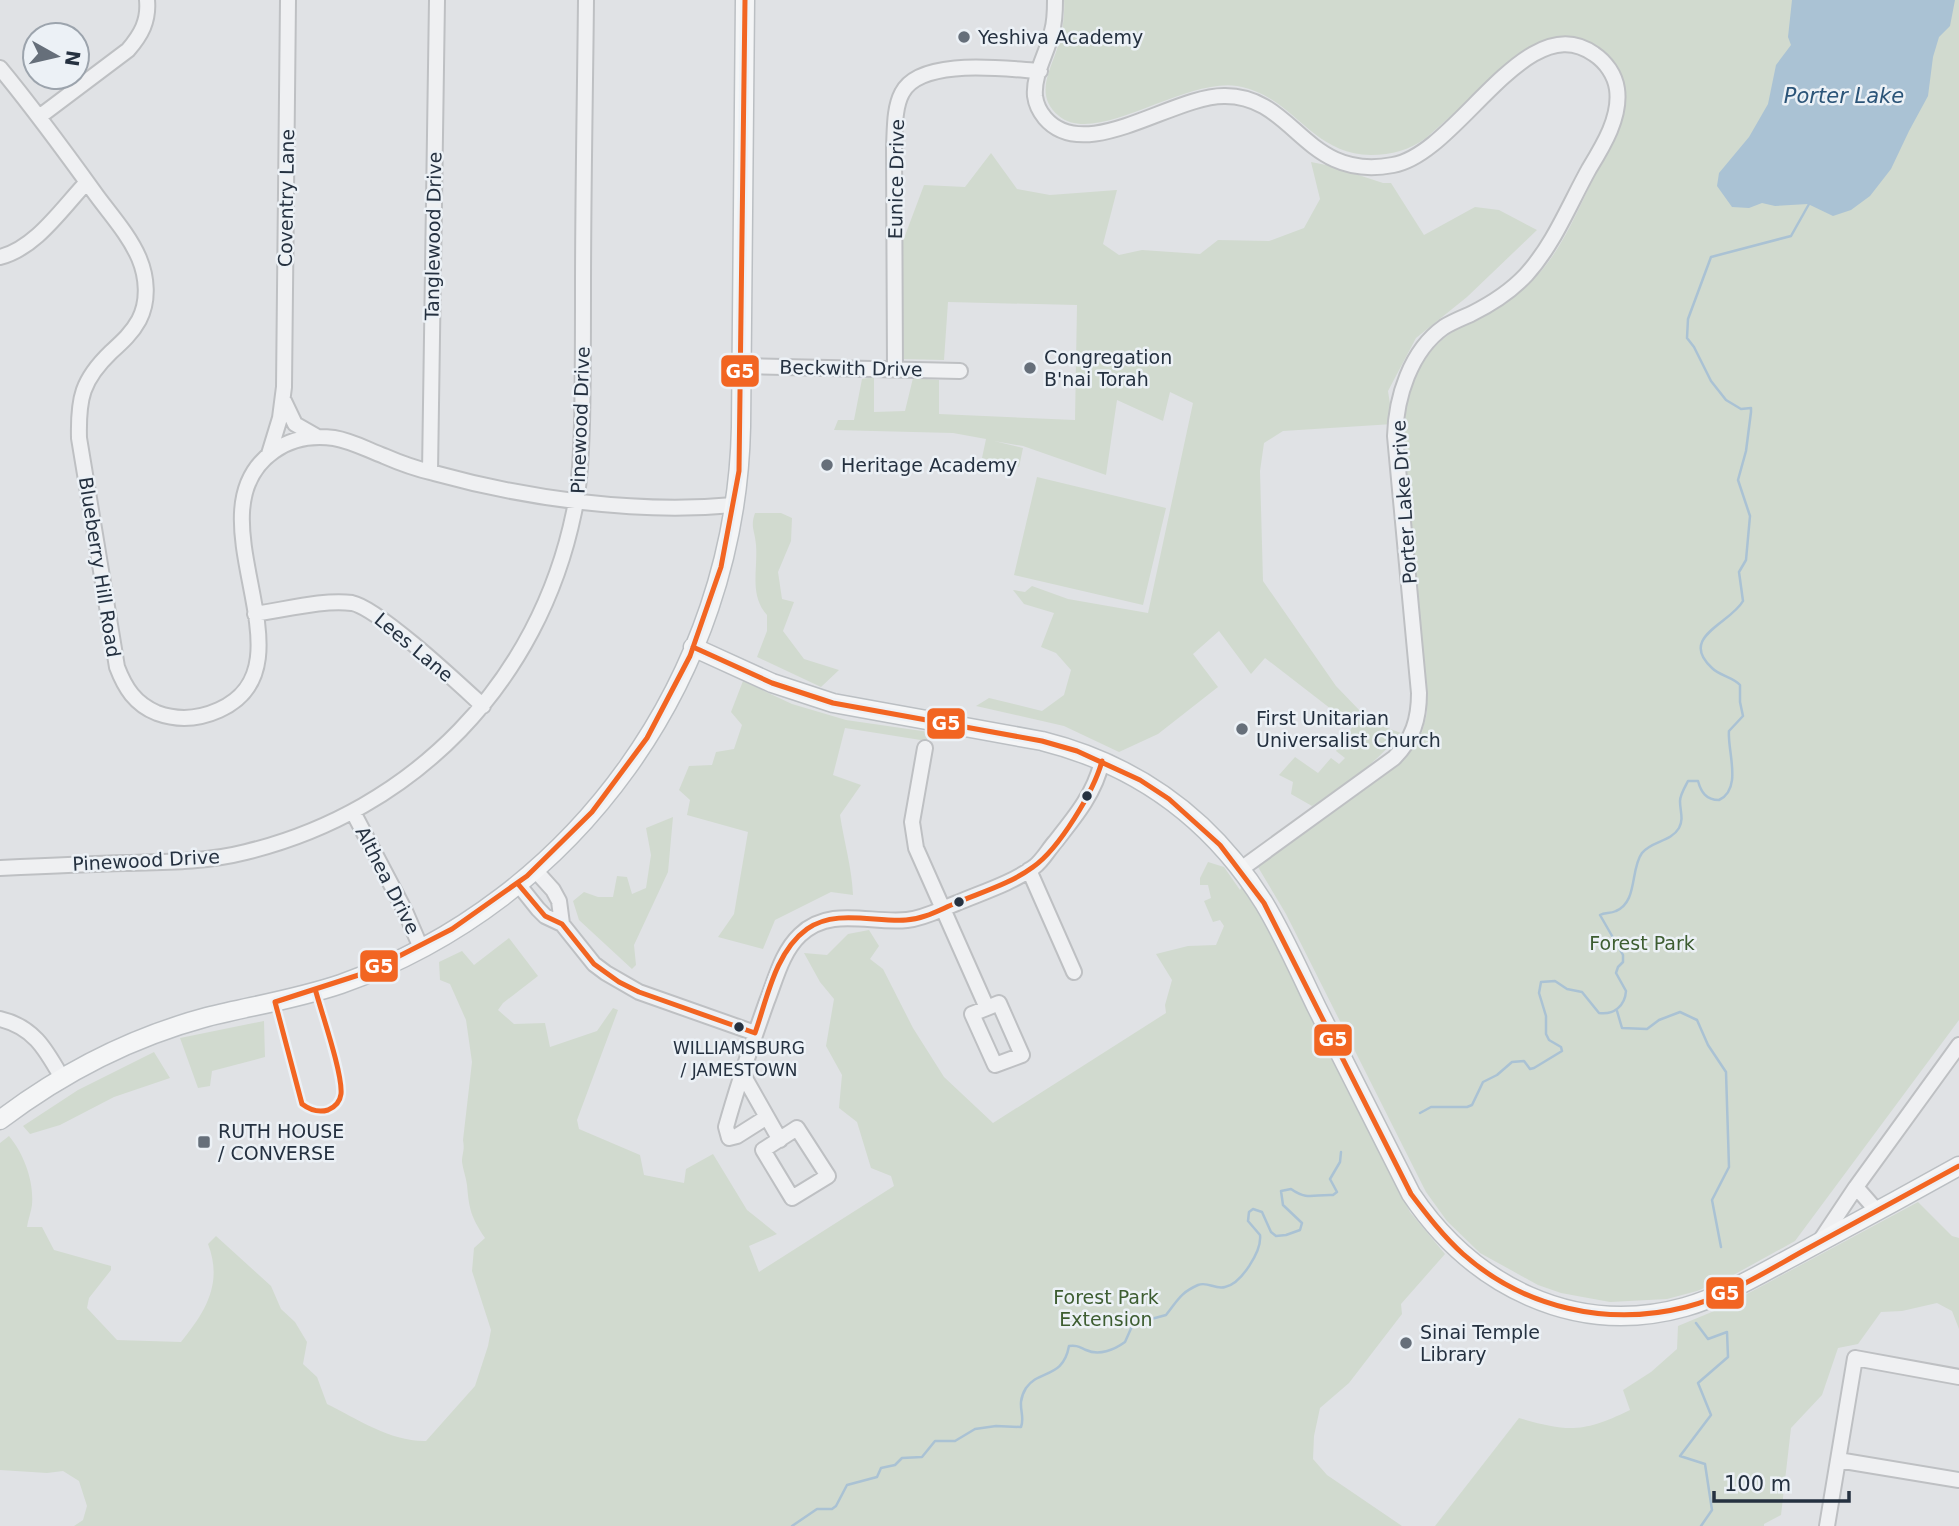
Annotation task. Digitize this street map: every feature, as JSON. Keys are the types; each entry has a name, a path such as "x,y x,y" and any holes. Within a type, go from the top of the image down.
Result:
{"main road":[{"path":"0,1120 62,1078 113,1051 159,1032 215,1015 328,988 371,972 421,948 484,910 535,870 593,813 630,767 665,710 694,647 716,582 734,505 740,452 745,0"},
{"path":"694,647 772,683 824,701 1042,741 1102,761 1138,778 1174,802 1219,843 1241,869 1278,928 1411,1194 1440,1234 1485,1273 1521,1293 1562,1307 1602,1314 1644,1314 1675,1309 1711,1298 1819,1243 1959,1166"}],"street":[{"path":"38,117 128,50 142,33 147,15 147,0"},
{"name":"Coventry Lane","path":"270,454 281,418 283,396 288,0"},
{"name":"Tanglewood Drive","path":"430,472 437,0"},
{"name":"Pinewood Drive","path":"0,868 167,862 222,857 293,838 353,812 427,761 461,732 484,706 512,666 545,606 559,567 576,501 583,376 586,0"},
{"name":"Porter Lake Drive","path":"1055,0 1053,29 1035,90 1037,106 1049,122 1070,134 1110,131 1202,98 1242,97 1272,110 1326,156 1351,165 1393,166 1421,155 1459,122 1512,69 1544,48 1566,43 1589,50 1607,66 1617,90 1615,112 1604,143 1560,226 1533,266 1520,282 1495,301 1437,332 1418,355 1404,386 1396,416 1395,436 1419,693 1418,713 1410,739 1394,758 1241,869"},
{"name":"Blueberry Hill Road","path":"0,68 132,245 139,257 145,282 146,297 139,318 124,340 87,380 78,415 79,438 117,667 123,683 139,703 167,716 195,718 224,708 242,694 254,671 259,647 240,514 249,481 259,464 270,454 297,439 317,437 347,441 430,472 495,488 576,501 664,507 734,505"},
{"name":"Eunice Drive","path":"895,369 894,146 902,93 923,75 941,70 1040,71"},
{"path":"0,257 24,247 87,182"},
{"name":"Beckwith Drive","path":"741,366 960,371"},
{"name":"Coventry Lane","path":"283,396 292,421 317,437"},
{"name":"Lees Lane","path":"256,614 330,603 361,606 382,619 484,706"},
{"path":"925,748 912,832 916,848 986,1008"},
{"path":"767,1117 737,1136 729,1138 726,1127 755,1033 783,959 797,939 808,929 827,920 842,917 911,920 1001,885 1028,870 1041,860 1086,801 1099,776 1102,761"},
{"name":"Althea Drive","path":"353,812 405,911 421,948"},
{"path":"535,870 559,901 562,924"},
{"path":"1028,870 1074,972"},
{"path":"518,884 545,916 562,924 594,964 625,985 755,1033"},
{"path":"0,1019 12,1021 33,1034 62,1078"},
{"path":"1819,1243 1856,1187 1959,1045"},
{"path":"742,1073 780,1140"},
{"path":"797,1128 828,1176 792,1198 763,1150 780,1140 797,1128"},
{"path":"1856,1187 1877,1211"},
{"path":"1827,1526 1855,1359 1959,1377"},
{"path":"1838,1460 1959,1480"}],"green space":[{"name":"Forest Park","path":"1064,0 1959,0 1959,1020 1795,1241 1728,1278 1697,1291 1667,1299 1610,1302 1561,1293 1538,1285 1480,1253 1447,1221 1426,1192 1286,914 1258,867 1401,760 1422,732 1427,713 1427,693 1404,444 1409,394 1425,360 1442,340 1518,293 1540,272 1560,245 1614,141 1620,124 1624,98 1617,69 1605,54 1580,40 1563,38 1538,43 1523,52 1426,138 1407,149 1386,154 1350,152 1332,145 1274,101 1237,86 1215,86 1117,118 1095,123 1075,123 1059,116 1051,108 1046,90 1049,71 1062,32"},
{"path":"991,153 1017,189 1050,195 1117,190 1103,244 1119,255 1142,250 1200,254 1218,240 1269,241 1304,228 1320,199 1311,162 1391,183 1424,235 1475,207 1499,210 1537,230 1467,297 1416,338 1388,391 1393,424 1283,431 1264,443 1260,471 1263,581 1336,686 1362,713 1382,726 1401,733 1360,773 1312,806 1291,794 1293,782 1279,775 1295,757 1318,773 1331,758 1339,764 1345,758 1336,751 1353,726 1265,658 1251,674 1219,631 1193,654 1218,687 1158,734 1119,752 1064,726 976,706 989,698 1042,711 1064,695 1071,670 1056,653 1041,647 1054,613 1024,604 1013,590 1025,592 1032,586 1068,599 1148,613 1193,403 1170,392 1163,421 1117,400 1106,475 1023,446 994,441 1023,448 1019,467 982,458 986,439 953,433 834,430 838,420 854,420 862,379 874,377 874,412 905,411 913,378 939,380 939,414 1075,420 1077,305 948,302 944,360 901,359 900,249 924,185 965,187"},
{"path":"1037,477 1166,508 1143,605 1014,575"},
{"path":"755,513 781,513 792,518 791,541 778,572 782,599 794,602 783,631 804,659 839,670 821,687 757,657 767,631 767,615 761,607 756,591 756,545 753,526"},
{"path":"743,681 792,704 846,720 929,732 927,741 845,728 833,775 861,785 840,815 853,895 831,892 775,920 763,949 718,937 734,914 748,832 687,815 690,800 679,790 689,766 712,765 716,752 734,749 742,725 731,712"},
{"path":"673,817 668,872 634,945 636,965 632,969 579,920 573,901 584,892 598,897 613,897 617,876 627,877 632,894 646,888 651,855 646,828"},
{"name":"Forest Park Extension","path":"1208,862 1224,867 1240,890 1244,883 1292,970 1347,1090 1410,1212 1445,1254 1401,1304 1402,1314 1349,1383 1320,1408 1314,1436 1313,1459 1327,1475 1402,1526 74,1526 83,1520 87,1506 79,1481 63,1471 47,1473 0,1470 0,1143 9,1136 30,1177 32,1205 27,1227 42,1227 54,1250 111,1266 111,1270 89,1298 87,1308 117,1340 181,1342 198,1319 210,1296 214,1271 208,1244 216,1236 271,1286 281,1309 295,1322 307,1342 303,1364 317,1377 327,1404 388,1434 426,1441 475,1386 491,1330 472,1271 474,1248 485,1238 472,1213 462,1162 472,1062 466,1020 450,984 440,980 439,962 462,951 474,965 509,938 538,976 498,1010 514,1024 545,1023 550,1047 597,1031 613,1008 618,1010 577,1120 579,1129 640,1155 644,1175 684,1183 686,1169 713,1154 747,1210 777,1234 749,1246 759,1272 894,1186 891,1176 871,1168 857,1122 839,1108 842,1075 826,1046 834,999 820,982 804,953 827,955 848,934 869,930 879,946 870,959 883,969 913,1028 944,1077 993,1123 1166,1013 1165,1005 1172,980 1156,954 1188,946 1216,945 1224,926 1220,920 1213,922 1204,901 1211,898 1208,885 1200,885 1200,878"},
{"path":"264,1021 265,1057 212,1071 210,1086 198,1088 180,1038"},
{"path":"154,1052 170,1078 114,1097 60,1125 30,1134 23,1126 78,1090"},
{"path":"1918,1202 1952,1236 1959,1238 1959,1329 1952,1311 1937,1303 1902,1311 1881,1312 1858,1344 1838,1348 1822,1395 1791,1428 1781,1515 1764,1526 1435,1526 1519,1418 1550,1426 1575,1428 1600,1423 1630,1410 1623,1390 1651,1372 1677,1349 1678,1326 1719,1309"}],"water":[{"name":"Porter Lake","path":"1792,0 1955,0 1950,26 1939,37 1933,57 1928,96 1891,169 1870,196 1851,210 1833,216 1808,204 1775,206 1762,203 1749,208 1732,207 1717,186 1719,173 1749,137 1768,104 1776,65 1791,45 1788,37"}],"waterway":[{"path":"1420,1113 1431,1107 1472,1105 1483,1082 1497,1075 1512,1062 1524,1061 1530,1069 1562,1051 1546,1034 1546,1016 1539,993 1541,982 1555,981 1567,989 1582,992 1599,1013 1609,1013 1621,1005 1626,991 1616,973 1623,962 1623,955 1600,915 1623,907 1631,893 1642,853 1671,836 1679,828 1682,818 1680,799 1688,781 1698,781 1705,795 1714,800 1726,795 1730,787 1732,768 1729,731 1743,716 1740,685 1712,668 1703,657 1701,648 1703,639 1743,601 1739,572 1746,560 1750,516 1738,480 1746,451 1751,408 1741,409 1726,400 1711,381 1687,338 1688,319 1711,257 1791,236 1809,204"},
{"path":"1617,1011 1622,1028 1647,1029 1659,1020 1680,1012 1697,1020 1708,1045 1726,1072 1729,1167 1712,1200 1721,1247"},
{"path":"792,1526 817,1509 832,1509 847,1485 877,1477 881,1468 895,1465 902,1458 922,1457 935,1441 955,1441 975,1429 1021,1427 1021,1400 1026,1388 1031,1382 1062,1364 1069,1346 1091,1352 1111,1350 1125,1342 1133,1324 1166,1315 1180,1297 1192,1288 1202,1284 1221,1288 1231,1285 1249,1266 1260,1242 1260,1235 1248,1221 1249,1212 1253,1209 1262,1212 1271,1232 1276,1236 1300,1230 1302,1223 1283,1205 1281,1191 1291,1189 1307,1196 1333,1195 1337,1192 1330,1179 1340,1162 1341,1152"},
{"path":"1696,1323 1708,1339 1727,1332 1728,1357 1698,1383 1711,1415 1680,1456 1705,1464 1712,1510 1701,1526"}],"transit line":[{"name":"G5","path":"316,992 341,1085 337,1104 321,1111 302,1104 275,1002 368,972 452,929 527,876 592,812 647,738 690,656 721,567 739,471 745,0"},
{"name":"G5","path":"693,647 772,683 833,703 1042,741 1077,751 1140,780 1169,799 1220,845 1264,903 1411,1194 1442,1233 1463,1254 1512,1288 1540,1300 1568,1308 1626,1315 1656,1313 1702,1302 1747,1282 1959,1166"},
{"name":"G5","path":"518,884 545,916 562,924 594,964 619,982 639,992 755,1033 780,963 787,950 807,929 830,919 919,918 1015,878 1033,867 1054,847 1092,788 1102,761"}],"place":[{"name":"Yeshiva Academy","path":"964,37"},
{"name":"Congregation B'nai Torah","path":"1030,368"},
{"name":"Heritage Academy","path":"827,465"},
{"name":"First Unitarian Universalist Church","path":"1242,729"},
{"name":"WILLIAMSBURG / JAMESTOWN","path":"739,1027"},
{"name":"RUTH HOUSE / CONVERSE","path":"204,1142"},
{"name":"Sinai Temple Library","path":"1406,1343"}]}
